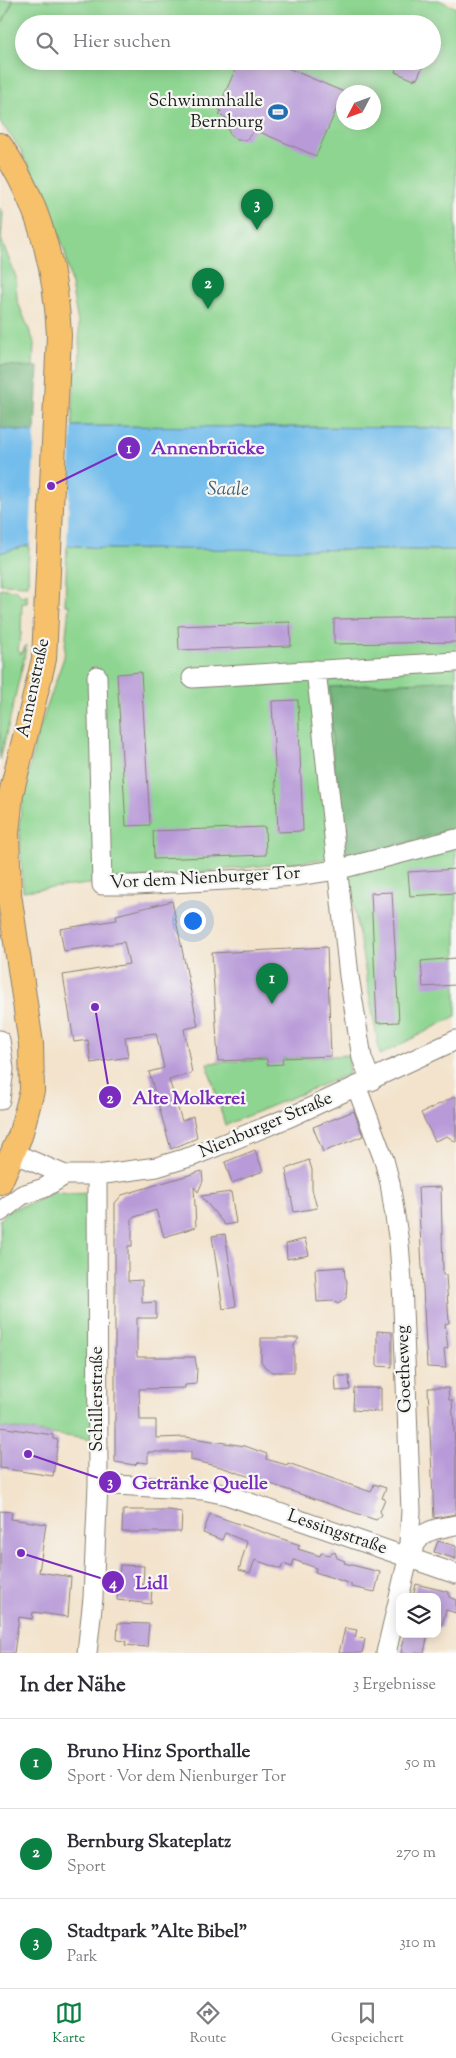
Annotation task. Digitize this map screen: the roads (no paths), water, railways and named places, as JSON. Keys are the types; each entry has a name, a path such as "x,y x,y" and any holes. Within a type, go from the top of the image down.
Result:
{"main road":[{"name":"Annenstraße","path":"0,145 30,203 50,260 58,313 58,368 44,659 11,794 6,833 9,894 33,1063 32,1092 28,1111 13,1154 0,1182"}],"street":[{"path":"192,678 456,662"},
{"path":"316,670 336,870 364,1084"},
{"name":"Vor dem Nienburger Tor","path":"97,676 102,885 136,885 296,876 336,870 456,839"},
{"path":"0,1040 4,1069 0,1100"},
{"name":"Nienburger Straße","path":"13,1154 65,1175 97,1176 157,1168 193,1156 364,1084 456,1040"},
{"name":"Goetheweg","path":"364,1084 384,1160 399,1244 411,1511 408,1559 386,1653"},
{"path":"0,1212 22,1195 44,1188 65,1175"},
{"name":"Schillerstraße","path":"87,1653 93,1598 98,1484 97,1176"},
{"name":"Lessingstraße","path":"98,1484 203,1490 227,1495 456,1574"},
{"path":"408,1559 422,1534 431,1530 456,1525"}],"water":[{"name":"Saale","path":"72,426 456,428 456,550 110,549 67,545 29,545 0,553 0,428 35,432"}],"place":[{"name":"Schwimmhalle Bernburg","path":"278,112"},
{"name":"Stadtpark \"Alte Bibel\"","path":"257,230"},
{"name":"Bernburg Skateplatz","path":"208,309"},
{"name":"Annenbrücke","path":"51,486"},
{"name":"Bruno Hinz Sporthalle","path":"272,1004"},
{"name":"Alte Molkerei","path":"95,1007"},
{"name":"Getränke Quelle","path":"28,1454"},
{"name":"Lidl","path":"21,1553"}]}
